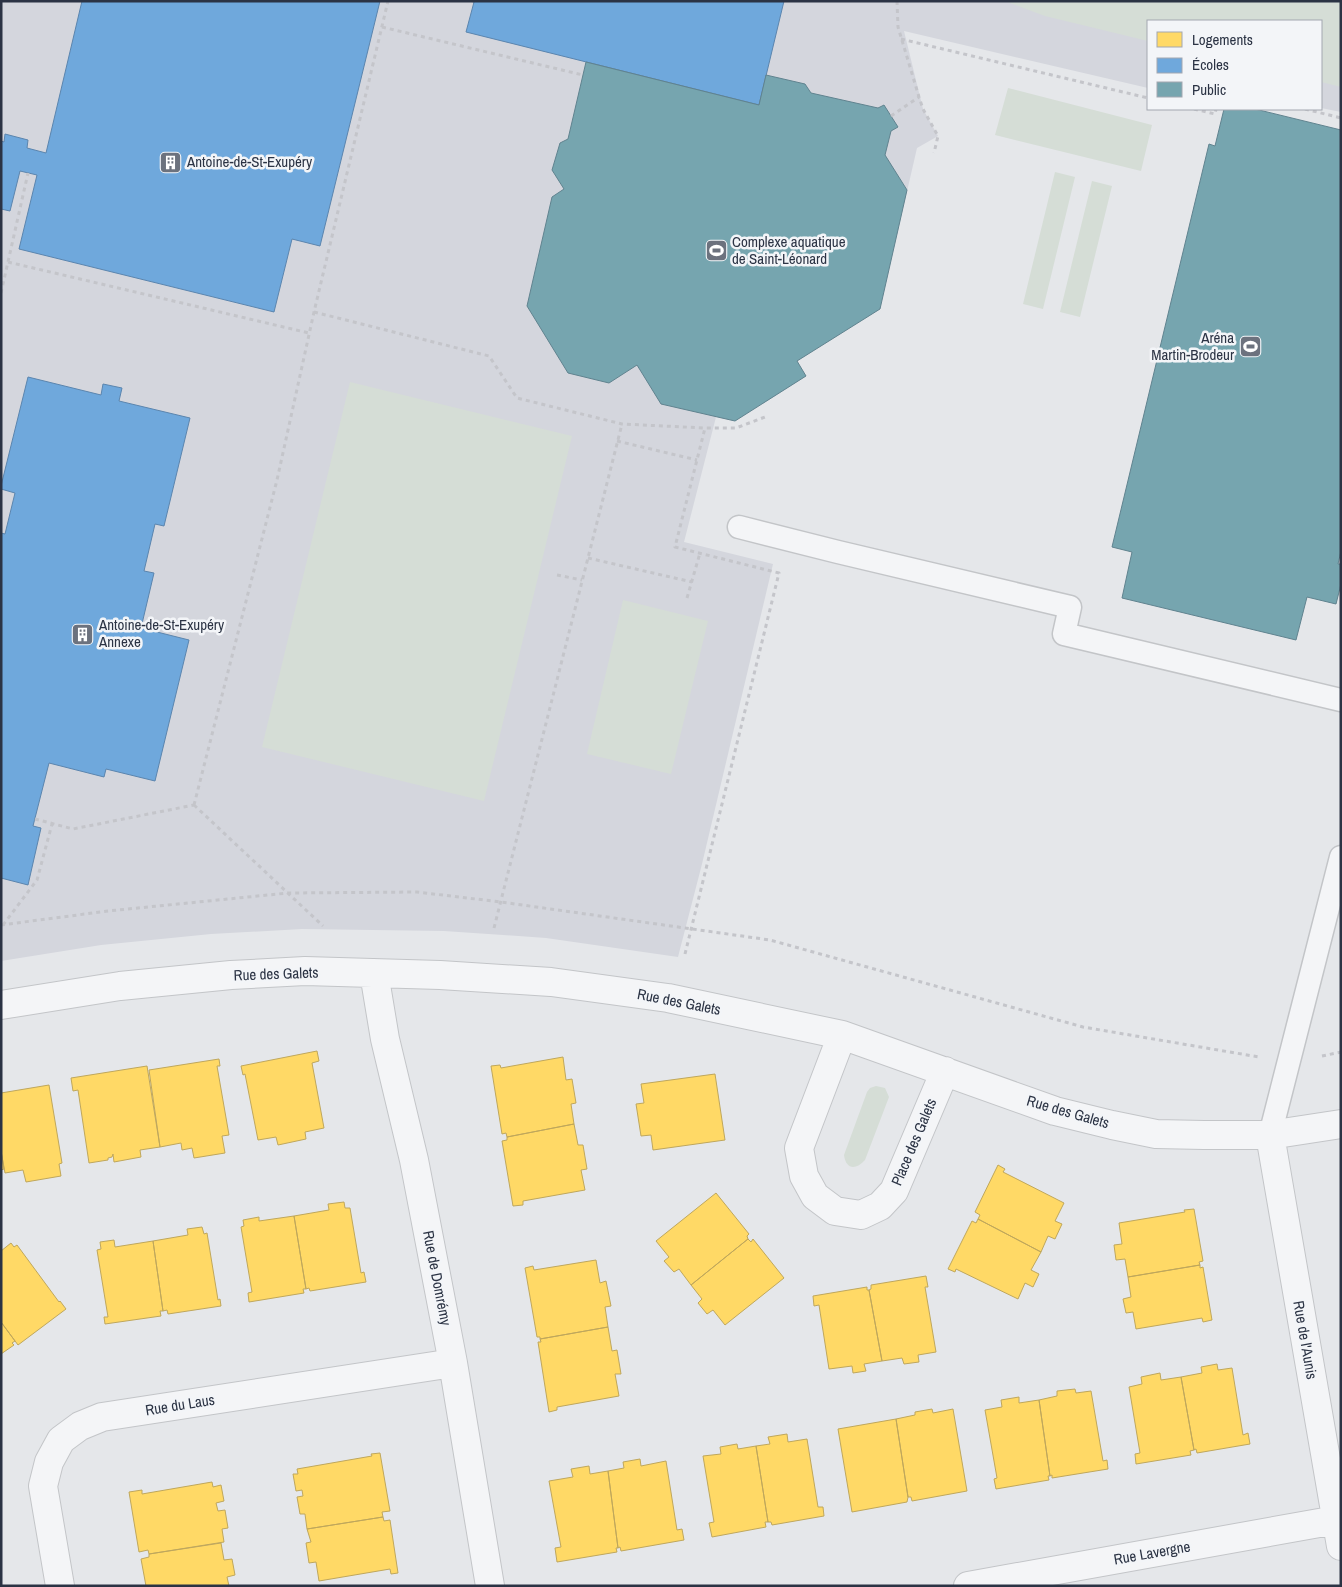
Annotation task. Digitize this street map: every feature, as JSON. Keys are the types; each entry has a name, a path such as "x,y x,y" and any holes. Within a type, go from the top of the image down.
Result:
{"street":[{"name":"Rue des Galets","path":"1,1004 120,986 231,975 305,971 460,976 567,984 668,998 842,1035 1055,1111 1156,1134 1270,1135 1341,1124"},
{"name":"Rue de Domrémy","path":"374,972 385,1039 414,1160 453,1363 490,1586"},
{"name":"Place des Galets","path":"842,1035 799,1148 804,1176 815,1196 834,1211 862,1215 880,1206 894,1191 945,1071"},
{"name":"Rue de l'Aunis","path":"1270,1135 1338,1533"},
{"name":"Rue du Laus","path":"60,1586 43,1486 49,1462 62,1440 80,1426 102,1417 453,1363"},
{"name":"Rue Lavergne","path":"968,1586 1338,1533"}],"lane":[{"path":"739,527 1070,607 1064,634 1341,700"},
{"path":"1270,1135 1341,857"}],"path":[{"path":"194,805 278,480 309,333 388,1"},
{"path":"896,1 898,27 918,97 938,136 934,153"},
{"path":"382,27 583,75"},
{"path":"901,39 1147,98"},
{"path":"891,116 918,97"},
{"path":"1198,110 1215,114 1216,110"},
{"path":"1309,110 1341,118"},
{"path":"1,293 28,172"},
{"path":"8,262 309,333"},
{"path":"314,312 489,356 517,398 622,424 736,428 765,416"},
{"path":"494,928 622,424"},
{"path":"685,954 779,573 675,547 705,428"},
{"path":"618,441 697,460"},
{"path":"688,598 700,553"},
{"path":"588,558 692,582"},
{"path":"557,575 582,580"},
{"path":"35,819 73,829 194,805"},
{"path":"194,805 323,926"},
{"path":"2,925 37,880 52,824"},
{"path":"2,925 108,911 288,893 417,892 770,940 1083,1027 1288,1061 1341,1052"}],"shaded area":[{"path":"1,1 1341,1 1341,112 1322,108 1322,20 1147,20 1147,88 904,31 923,109 938,136 917,148 880,309 797,361 806,376 735,421 716,417 684,542 773,564 678,957 546,938 444,931 302,929 211,934 101,945 1,961"},
{"path":"1005,1 1341,1 1341,87 1322,82 1322,20 1147,20 1147,41 1045,16"},
{"path":"1008,88 1152,125 1141,171 995,135"},
{"path":"1055,172 1075,177 1043,309 1023,304"},
{"path":"1092,181 1112,186 1080,317 1060,312"},
{"path":"350,382 572,436 484,801 262,747"},
{"path":"623,600 708,621 671,774 587,754"},
{"path":"876,1086 885,1088 889,1097 865,1160 858,1166 852,1167 847,1164 844,1155 867,1092 870,1088"}],"building: Logements":[{"path":"317,1051 319,1061 312,1063 324,1128 305,1132 306,1139 278,1145 276,1137 258,1140 245,1074 243,1075 241,1066"},
{"path":"563,1057 566,1080 572,1079 576,1103 571,1104 574,1124 507,1137 506,1133 502,1134 491,1066 500,1065 501,1068"},
{"path":"219,1059 220,1066 217,1066 229,1135 222,1136 225,1153 194,1158 192,1148 182,1150 181,1143 160,1147 149,1070"},
{"path":"147,1066 160,1147 140,1150 141,1157 114,1162 113,1154 108,1160 89,1163 78,1090 73,1091 71,1078"},
{"path":"715,1074 725,1140 653,1150 651,1135 641,1136 636,1104 644,1103 641,1084"},
{"path":"49,1085 62,1163 59,1164 61,1176 26,1182 23,1170 5,1173 1,1151 1,1093"},
{"path":"574,1124 578,1145 583,1145 587,1169 581,1170 585,1190 523,1201 523,1205 513,1206 502,1141 507,1140 507,1137"},
{"path":"1,1151 4,1169 1,1170"},
{"path":"998,1165 1005,1169 1003,1172 1064,1203 1055,1221 1062,1224 1055,1239 1048,1236 1041,1252 978,1219 980,1215 975,1212"},
{"path":"716,1193 749,1234 747,1236 748,1239 691,1285 679,1269 674,1272 664,1261 669,1257 656,1241"},
{"path":"344,1202 345,1208 350,1208 361,1273 364,1272 366,1282 310,1291 309,1288 306,1289 294,1216 329,1210 328,1204"},
{"path":"1194,1209 1203,1261 1199,1262 1200,1265 1128,1277 1125,1259 1116,1260 1114,1245 1122,1244 1119,1223"},
{"path":"294,1216 306,1289 303,1289 304,1293 249,1302 248,1293 252,1292 241,1227 244,1226 243,1220 259,1217 259,1221"},
{"path":"978,1219 1041,1252 1031,1270 1039,1274 1033,1287 1025,1283 1018,1299 956,1269 955,1272 948,1269 972,1221 976,1223"},
{"path":"202,1227 204,1234 207,1233 218,1300 220,1299 221,1306 168,1314 167,1310 163,1311 153,1241 188,1235 187,1229"},
{"path":"748,1239 751,1242 753,1239 784,1278 725,1325 713,1310 707,1314 698,1303 702,1299 691,1285"},
{"path":"114,1240 115,1247 153,1241 163,1311 160,1311 161,1316 105,1324 104,1317 108,1317 97,1250 101,1249 100,1242"},
{"path":"11,1243 14,1247 17,1245 66,1309 18,1345 1,1322 1,1251"},
{"path":"596,1260 600,1283 606,1281 611,1306 605,1307 608,1327 540,1339 540,1337 537,1337 525,1268 533,1266 534,1270"},
{"path":"1200,1265 1200,1268 1203,1267 1212,1320 1203,1322 1202,1318 1136,1329 1133,1312 1126,1313 1123,1299 1131,1297 1128,1277"},
{"path":"926,1276 928,1287 925,1287 936,1352 918,1355 919,1362 904,1364 902,1358 882,1361 869,1290 871,1285"},
{"path":"867,1287 882,1361 864,1364 866,1371 853,1373 852,1366 829,1369 819,1305 814,1306 813,1296"},
{"path":"1,1322 15,1341 12,1343 14,1345 1,1354"},
{"path":"608,1327 612,1351 617,1350 621,1374 615,1374 619,1396 557,1407 557,1410 549,1412 538,1342 541,1342 540,1339"},
{"path":"1217,1364 1218,1370 1232,1368 1243,1435 1248,1433 1250,1444 1197,1453 1196,1449 1194,1450 1181,1377 1202,1373 1201,1367"},
{"path":"1160,1373 1161,1380 1181,1377 1194,1450 1190,1451 1191,1455 1136,1464 1135,1454 1140,1453 1129,1387 1142,1384 1141,1377"},
{"path":"1075,1389 1076,1393 1091,1391 1103,1461 1107,1460 1108,1469 1052,1478 1052,1475 1050,1476 1039,1400 1057,1396 1057,1391"},
{"path":"1019,1397 1019,1403 1039,1400 1049,1480 996,1489 994,1479 997,1478 985,1410 1002,1407 1001,1400"},
{"path":"932,1409 933,1413 953,1409 967,1491 912,1501 911,1497 908,1497 896,1419 915,1415 915,1412"},
{"path":"896,1419 908,1497 907,1502 852,1512 838,1429"},
{"path":"787,1434 788,1442 807,1439 818,1507 823,1507 824,1516 772,1525 771,1522 768,1522 756,1446 770,1444 768,1437"},
{"path":"737,1444 738,1449 756,1446 768,1522 765,1522 766,1527 712,1537 709,1523 714,1522 703,1456 721,1454 720,1447"},
{"path":"380,1453 390,1511 382,1512 383,1517 307,1529 305,1514 300,1514 297,1497 303,1496 302,1490 296,1491 293,1474 298,1474 297,1469"},
{"path":"640,1459 641,1466 666,1461 677,1530 682,1529 684,1540 621,1551 620,1547 618,1548 608,1471 624,1468 623,1462"},
{"path":"589,1466 590,1474 608,1471 617,1552 557,1562 555,1548 561,1547 549,1481 573,1477 571,1469"},
{"path":"212,1482 213,1487 221,1485 224,1501 216,1503 218,1511 225,1510 228,1528 222,1529 224,1542 149,1554 148,1550 139,1552 129,1492 142,1490 142,1494"},
{"path":"383,1517 384,1521 390,1520 398,1573 391,1574 390,1569 319,1581 316,1562 309,1563 306,1543 311,1542 307,1529"},
{"path":"221,1543 224,1560 232,1559 235,1575 227,1577 229,1586 146,1586 141,1559 149,1557 149,1554"}],"building: Écoles":[{"name":"Antoine-de-St-Exupéry","path":"82,1 380,1 320,246 292,239 274,312 19,249 37,175 20,171 10,211 1,209 1,141 4,142 5,134 28,140 27,148 46,153"},
{"path":"470,1 784,1 759,105 466,32 474,2"},
{"name":"Antoine-de-St-Exupéry Annexe","path":"28,377 101,395 103,384 122,388 119,401 190,418 164,526 155,524 144,571 154,573 141,628 189,640 155,781 106,769 104,777 49,763 33,826 41,828 28,885 1,878 1,533 5,534 15,493 1,489 1,486"}],"building: Public":[{"name":"Complexe aquatique de Saint-Léonard","path":"586,62 759,105 766,75 805,84 811,93 878,108 884,105 898,127 891,131 885,155 907,190 880,309 797,361 806,376 735,421 661,404 637,365 609,383 568,373 527,306 552,197 564,189 552,170 560,143 568,139"},
{"name":"Aréna Martin-Brodeur","path":"1224,110 1259,110 1341,130 1341,551 1338,564 1341,564 1341,584 1336,604 1307,597 1296,640 1122,598 1132,552 1112,547 1209,144 1215,146"}],"place":[{"name":"Antoine-de-St-Exupéry","path":"171,162"},
{"name":"Complexe aquatique de Saint-Léonard","path":"716,251"},
{"name":"Aréna Martin-Brodeur","path":"1250,347"},
{"name":"Antoine-de-St-Exupéry Annexe","path":"83,634"}]}
